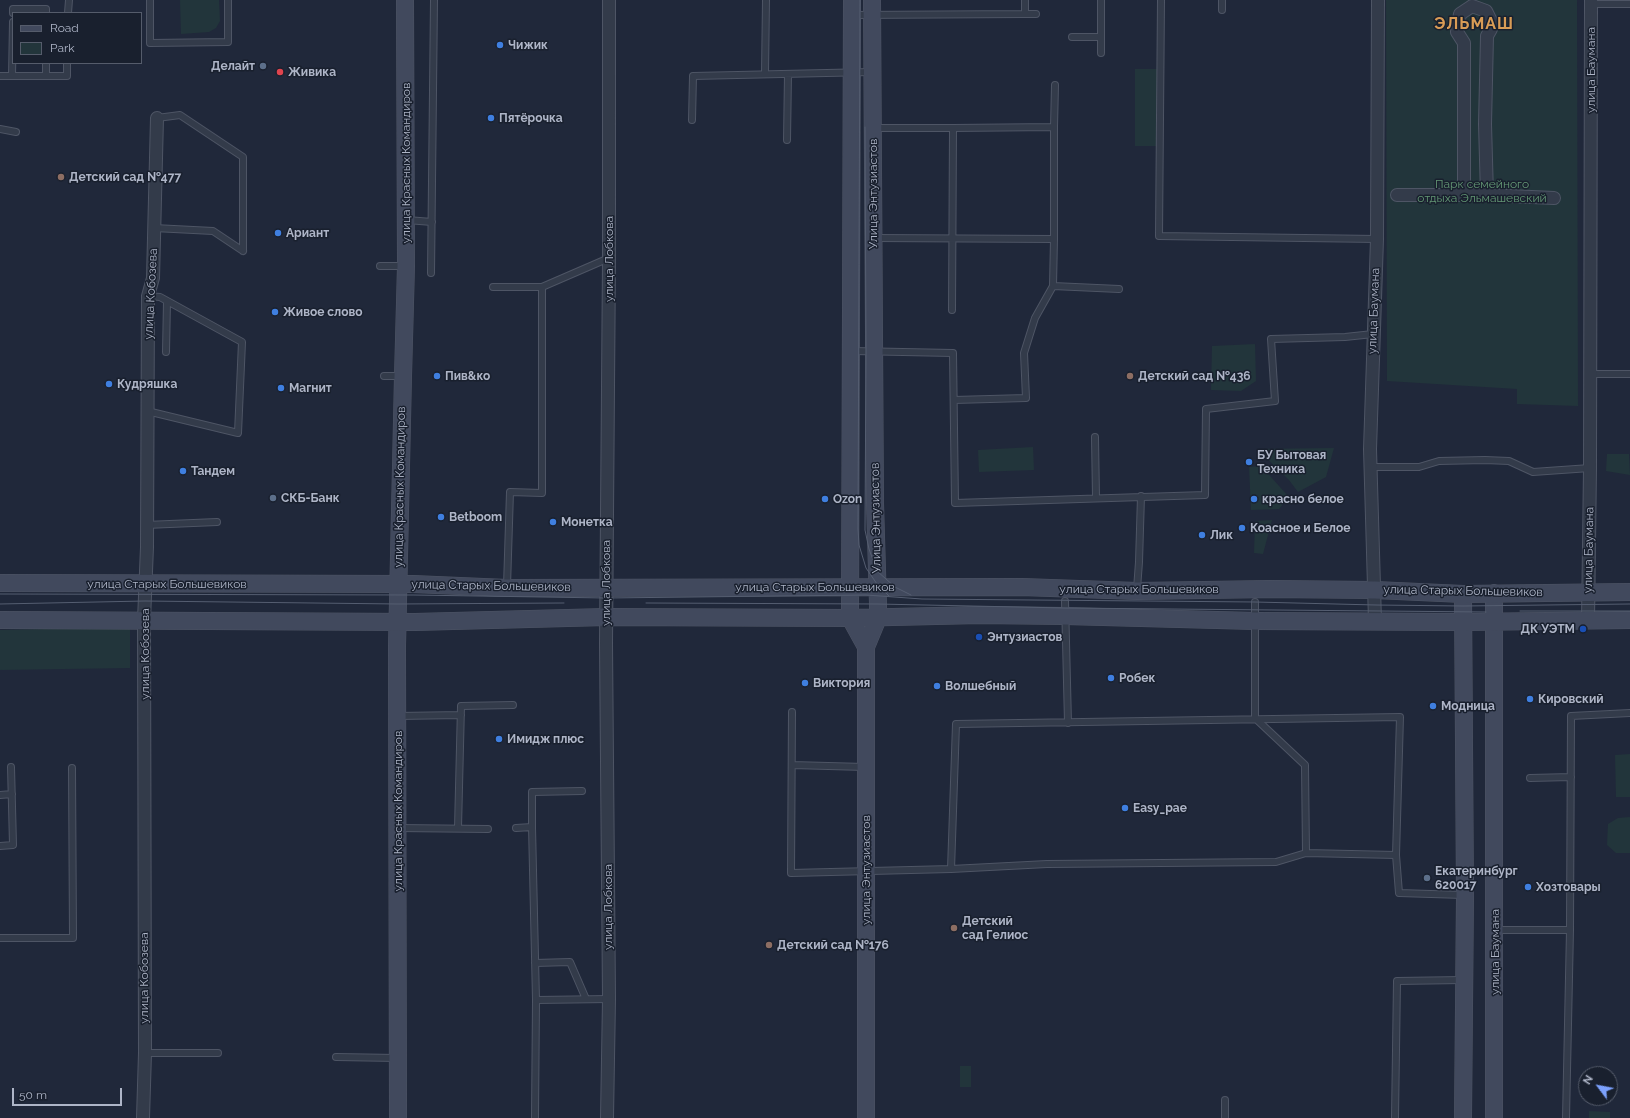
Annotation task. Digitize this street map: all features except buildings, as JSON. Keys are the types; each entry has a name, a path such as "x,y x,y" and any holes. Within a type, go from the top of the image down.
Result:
{"main road":[{"name":"улица Красных Командиров","path":"398,1118 397,716 402,376 406,266 405,0"},
{"name":"Улица Энтузиастов","path":"866,647 878,618 875,503 872,7"},
{"name":"Улица Энтузиастов","path":"852,8 850,618 866,647"},
{"name":"улица Старых Большевиков","path":"0,583 398,584 507,588 1022,587 1137,591 1271,589 1375,590 1463,594 1630,592"},
{"name":"улица Баумана","path":"1494,593 1494,1118"},
{"path":"1463,594 1465,895 1463,1118"},
{"path":"0,620 398,622 606,617 878,618 979,615 1065,608 1255,621 1495,622 1630,620"},
{"name":"улица Энтузиастов","path":"866,647 866,1118"}],"street":[{"name":"улица Лобкова","path":"607,1118 608,999 606,588 609,258 609,0"},
{"name":"улица Баумана","path":"1376,621 1370,467 1377,239 1378,0"},
{"name":"улица Баумана","path":"1588,621 1591,374 1591,2"},
{"path":"1464,195 1464,43 1457,32 1460,14 1472,3 1486,11 1491,21 1491,29 1486,36 1485,124 1487,195"},
{"name":"улица Кобозева","path":"143,1118 144,620 148,296 153,278 157,118"},
{"path":"1397,195 1487,195 1554,198"}],"lane":[{"path":"68,0 68,12"},
{"path":"150,0 150,43 228,42 228,0"},
{"path":"431,273 434,0"},
{"path":"765,74 766,0"},
{"path":"1025,0 1025,14"},
{"path":"1101,0 1101,53"},
{"path":"1161,0 1159,236 1377,239"},
{"path":"1222,0 1222,10"},
{"path":"1591,2 1630,4"},
{"path":"852,8 872,7 1036,14"},
{"path":"13,12 13,9 46,9 46,12"},
{"path":"1072,37 1101,37"},
{"path":"12,64 12,76"},
{"path":"46,64 46,76"},
{"path":"0,76 67,76 67,64"},
{"path":"692,120 693,76 873,72"},
{"path":"787,140 788,74"},
{"path":"954,400 1026,398 1024,353 1035,318 1053,286 1055,85"},
{"path":"154,228 213,231 243,251 243,157 180,115 157,118"},
{"path":"873,128 1054,127"},
{"path":"952,310 953,128"},
{"path":"0,129 16,132"},
{"path":"406,220 432,222"},
{"path":"873,238 1054,239"},
{"path":"493,287 542,287 609,258"},
{"path":"380,266 406,266"},
{"path":"1053,286 1119,289"},
{"path":"507,588 510,492 542,493 542,287"},
{"path":"147,411 238,432 242,342 160,297 148,296"},
{"path":"166,352 167,301"},
{"path":"851,351 953,353 955,503 1205,495 1206,409 1275,401 1271,339 1344,337 1373,334"},
{"path":"1591,374 1630,374"},
{"path":"384,376 402,376"},
{"path":"1095,437 1096,498"},
{"path":"1370,467 1420,467 1439,461 1508,460 1533,472 1590,468"},
{"path":"1137,591 1141,496"},
{"path":"146,525 217,522"},
{"path":"1255,602 1255,718 1305,765 1306,853"},
{"path":"1065,608 1068,723"},
{"path":"458,828 461,706 513,705"},
{"path":"792,712 791,873 866,872 1047,864 1276,862 1306,853 1396,855"},
{"path":"1566,1118 1570,930 1571,716 1630,713"},
{"path":"397,716 461,715"},
{"path":"951,869 956,724 1068,723 1255,718 1400,717 1396,855 1399,893 1465,895"},
{"path":"792,765 866,767"},
{"path":"0,846 13,845 11,767"},
{"path":"0,938 73,938 72,768"},
{"path":"1530,778 1571,777"},
{"path":"535,1118 536,1000 532,792 582,791"},
{"path":"0,795 12,794"},
{"path":"516,828 532,827"},
{"path":"398,828 488,829"},
{"path":"1495,930 1570,930"},
{"path":"535,962 570,962 586,999"},
{"path":"1395,1118 1397,981 1464,980"},
{"path":"536,1000 608,999"},
{"path":"144,1053 218,1053"},
{"path":"336,1057 398,1058"},
{"path":"1225,1100 1225,1118"}],"green space":[{"path":"180,0 219,0 220,21 216,28 209,32 181,34"},
{"name":"Парк семейного отдыха Эльмашевский","path":"1386,0 1577,0 1578,406 1517,404 1517,389 1387,381"},
{"path":"1135,69 1159,69 1159,146 1135,146"},
{"path":"1255,344 1256,381 1241,391 1211,390 1212,346"},
{"path":"1033,447 1034,470 979,472 978,450"},
{"path":"1334,448 1326,477 1298,492 1289,480 1257,449"},
{"path":"1607,454 1629,454 1630,475 1606,471"},
{"path":"1261,466 1289,497 1279,509 1251,510 1249,467"},
{"path":"1272,520 1263,554 1254,553 1255,521"},
{"path":"130,627 130,668 0,670 0,630"},
{"path":"1630,754 1630,797 1616,797 1615,755"},
{"path":"1630,817 1630,853 1616,853 1607,845 1608,824 1618,818"},
{"path":"960,1066 971,1066 971,1087 960,1087"},
{"path":"1589,1111 1610,1112 1610,1118 1589,1118"}],"tram line":[{"path":"860,0 858,529 859,545 866,568 877,584 889,596"},
{"path":"865,127 865,530 869,549 877,571 895,587 911,595"},
{"path":"0,594 413,595 606,598 866,595 922,599 1255,602 1376,605 1463,606 1630,604"},
{"path":"0,604 145,601 398,604 564,603"},
{"path":"646,603 878,604 1065,608 1486,612"},
{"path":"1520,611 1630,611"}],"place":[{"name":"Чижик","path":"500,45"},
{"name":"Делайт","path":"263,66"},
{"name":"Живика","path":"280,72"},
{"name":"Пятёрочка","path":"491,118"},
{"name":"Детский сад №477","path":"61,177"},
{"name":"Ариант","path":"278,233"},
{"name":"Живое слово","path":"275,312"},
{"name":"Пив&ко","path":"437,376"},
{"name":"Детский сад №436","path":"1130,376"},
{"name":"Кудряшка","path":"109,384"},
{"name":"Магнит","path":"281,388"},
{"name":"БУ Бытовая Техника","path":"1249,462"},
{"name":"Тандем","path":"183,471"},
{"name":"СКБ-Банк","path":"273,498"},
{"name":"Ozon","path":"825,499"},
{"name":"красно белое","path":"1254,499"},
{"name":"Betboom","path":"441,517"},
{"name":"Монетка","path":"553,522"},
{"name":"Коасное и Белое","path":"1242,528"},
{"name":"Лик","path":"1202,535"},
{"name":"ДК УЭТМ","path":"1583,629"},
{"name":"Энтузиастов","path":"979,637"},
{"name":"Робек","path":"1111,678"},
{"name":"Виктория","path":"805,683"},
{"name":"Волшебный","path":"937,686"},
{"name":"Кировский","path":"1530,699"},
{"name":"Модница","path":"1433,706"},
{"name":"Имидж плюс","path":"499,739"},
{"name":"Easy_pae","path":"1125,808"},
{"name":"Екатеринбург 620017","path":"1427,878"},
{"name":"Хозтовары","path":"1528,887"},
{"name":"Детский сад Гелиос","path":"954,928"},
{"name":"Детский сад №176","path":"769,945"}],"district":[{"name":"ЭЛЬМАШ","path":"1474,24"}]}
